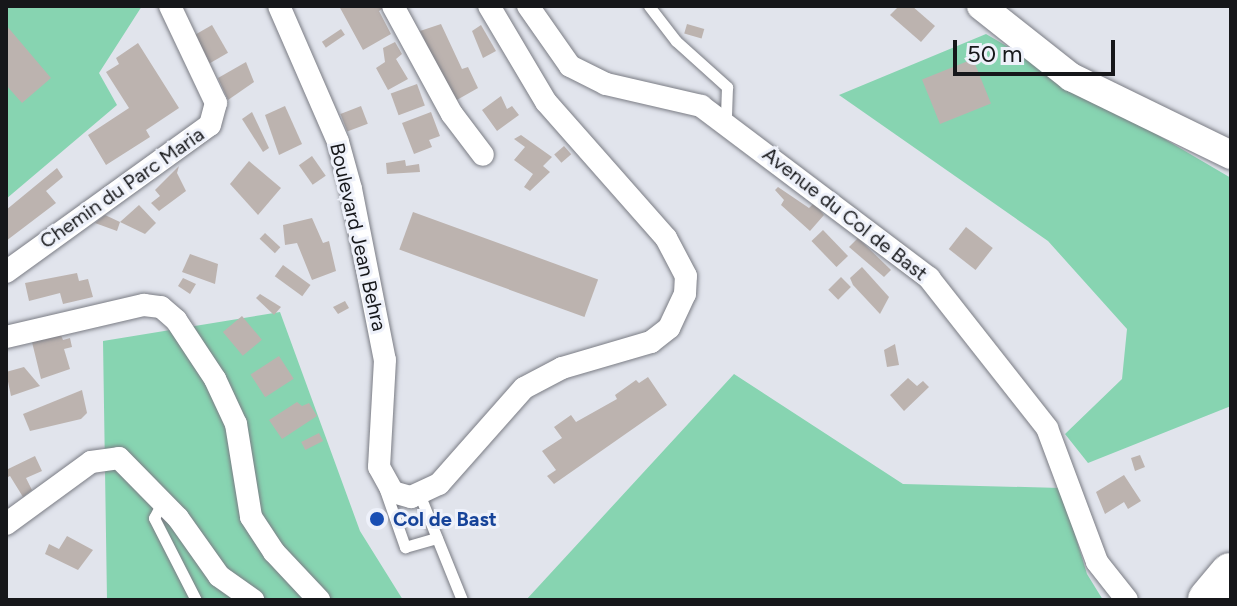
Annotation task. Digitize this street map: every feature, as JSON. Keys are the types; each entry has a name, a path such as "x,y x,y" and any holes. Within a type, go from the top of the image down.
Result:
{"highway":[{"path":"1209,600 1231,574"}],"street":[{"name":"Chemin du Parc Maria","path":"6,272 210,125 216,103 170,6"},
{"name":"Boulevard Jean Behra","path":"279,6 338,142 351,189 385,360 378,454 382,479"},
{"path":"393,6 452,114 483,155"},
{"path":"382,479 401,496 420,496 439,484 524,388 562,368 651,342 669,328 685,294 686,276 666,238 546,102 489,6"},
{"name":"Avenue du Col de Bast","path":"528,6 570,66 606,84 701,106 929,278 1047,428 1097,562 1127,600"},
{"path":"981,6 1071,77 1231,155"},
{"path":"6,337 144,305 169,313 215,379 236,424 251,517 274,552 319,600"},
{"path":"6,524 91,462 119,458 163,501 219,576 234,591 253,600"}],"lane":[{"path":"649,6 676,41 727,87 726,124"},
{"path":"382,479 405,547 437,538"},
{"path":"420,496 462,600"},
{"path":"163,501 154,518 196,600"}],"green space":[{"path":"6,6 142,6 99,73 117,105 6,199"},
{"path":"986,34 1231,178 1231,406 1088,463 1065,434 1122,379 1127,329 1048,241 839,95"},
{"path":"280,312 360,531 403,600 107,600 103,341"},
{"path":"734,374 903,484 1061,488 1087,574 1103,600 526,600"}],"building":[{"path":"339,6 387,6 379,11 391,34 363,50"},
{"path":"899,6 912,6 935,26 921,42 890,15"},
{"path":"441,24 462,69 468,67 478,88 455,101 420,31"},
{"path":"687,24 704,29 702,39 684,34"},
{"path":"6,25 51,78 22,103 6,85"},
{"path":"212,25 228,53 210,63 194,36"},
{"path":"481,25 496,51 483,58 472,31"},
{"path":"341,29 345,35 326,48 322,42"},
{"path":"395,42 402,54 396,59 408,79 388,90 376,68 385,62 383,48"},
{"path":"138,43 179,108 146,130 150,137 106,165 88,135 129,108 106,72 119,64 116,58"},
{"path":"973,59 991,104 940,124 922,80"},
{"path":"246,62 254,82 228,100 218,78"},
{"path":"417,84 425,106 399,115 391,94"},
{"path":"501,96 507,109 512,106 519,115 497,131 482,110"},
{"path":"285,106 302,144 279,155 265,115"},
{"path":"361,106 368,124 347,132 340,114"},
{"path":"252,112 269,148 263,152 242,119"},
{"path":"431,112 440,136 429,140 432,147 414,154 402,123"},
{"path":"521,135 552,157 543,166 550,172 530,191 524,187 533,174 514,160 525,147 514,139"},
{"path":"564,146 571,154 561,163 554,155"},
{"path":"312,156 326,176 313,185 299,165"},
{"path":"405,160 406,166 419,164 420,172 387,174 386,163"},
{"path":"249,161 281,188 258,215 230,184"},
{"path":"179,166 177,173 186,191 159,211 151,203 160,196 155,190"},
{"path":"57,168 63,177 46,191 56,203 6,241 6,210"},
{"path":"778,187 809,208 814,203 824,215 810,231 781,205 784,200 775,190"},
{"path":"139,205 156,223 145,234 120,222"},
{"path":"413,212 598,279 584,317 399,250"},
{"path":"105,215 120,222 117,231 95,223"},
{"path":"312,218 323,243 329,241 336,271 312,280 297,243 285,245 283,225"},
{"path":"966,227 993,248 976,270 949,249"},
{"path":"823,230 848,256 836,267 811,241"},
{"path":"265,233 280,247 275,253 260,239"},
{"path":"858,238 891,270 884,277 849,247"},
{"path":"190,254 218,264 215,284 182,272"},
{"path":"283,265 311,285 302,296 275,276"},
{"path":"862,267 889,297 880,314 850,278"},
{"path":"77,273 79,281 88,279 93,297 63,304 60,293 29,301 25,283"},
{"path":"841,277 851,287 838,300 828,290"},
{"path":"183,278 196,284 190,294 178,286"},
{"path":"260,294 281,307 274,315 256,298"},
{"path":"345,301 349,308 338,314 333,307"},
{"path":"242,316 262,340 243,356 223,332"},
{"path":"60,333 63,340 70,338 72,347 64,349 70,369 41,379 31,338"},
{"path":"895,344 899,365 887,367 884,350"},
{"path":"279,356 294,379 265,397 250,375"},
{"path":"24,367 40,386 11,396 6,372"},
{"path":"648,377 667,405 554,484 547,476 556,470 542,451 562,438 554,427 571,415 576,422 617,399 615,395 636,380 639,383"},
{"path":"908,378 917,386 923,381 929,387 904,411 890,395"},
{"path":"82,390 87,413 81,419 30,431 23,414"},
{"path":"297,402 302,406 309,403 317,416 282,439 269,420"},
{"path":"319,433 323,441 305,450 301,442"},
{"path":"1140,455 1145,467 1135,471 1131,458"},
{"path":"35,456 42,471 26,478 32,490 23,497 10,476 6,478 6,470"},
{"path":"1124,475 1141,501 1128,509 1124,502 1105,514 1096,492"},
{"path":"67,536 93,550 78,570 45,554 49,544 59,549"}],"place":[{"name":"Col de Bast","path":"377,519"}]}
